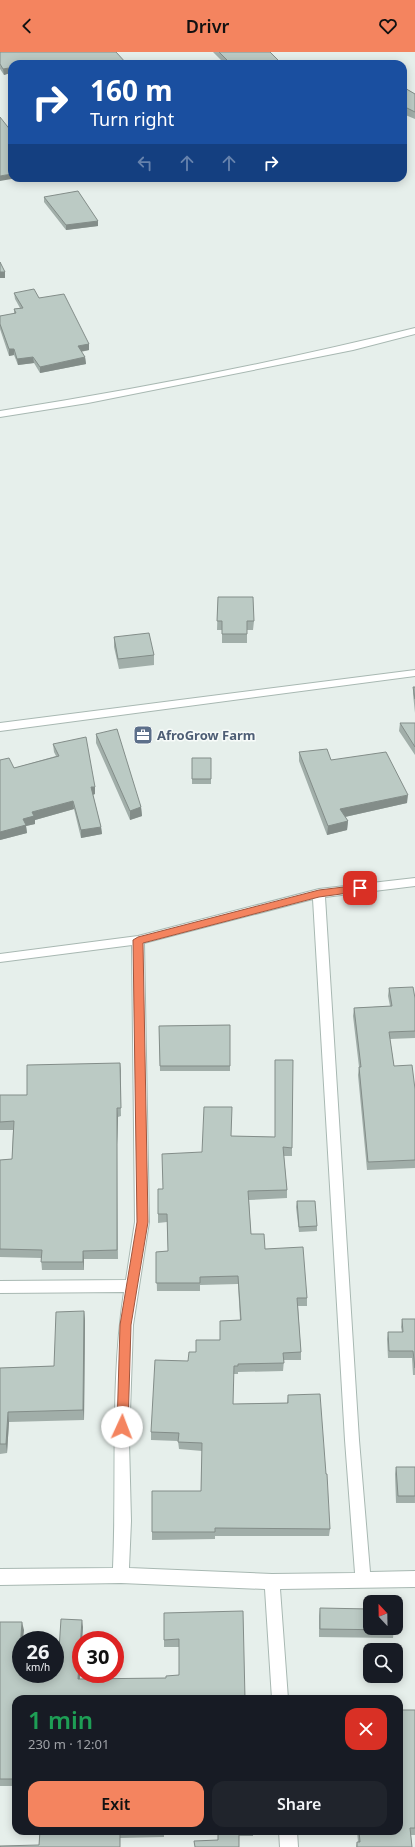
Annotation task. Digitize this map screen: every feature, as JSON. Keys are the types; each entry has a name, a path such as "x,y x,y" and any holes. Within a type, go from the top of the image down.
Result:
{"street":[{"path":"0,414 104,397 353,347 415,331"},
{"path":"0,727 415,673"},
{"path":"0,958 138,940 319,893 415,882"},
{"path":"319,893 352,1440 363,1579"},
{"path":"121,1576 123,1521 122,1441 126,1325 142,1222 138,940"},
{"path":"0,1287 132,1286"},
{"path":"0,1577 121,1576 272,1582 415,1579"},
{"path":"272,1582 280,1695"},
{"path":"288,1835 289,1847"}],"building":[{"path":"0,52 116,52 123,60 8,60 8,68 3,69 0,64"},
{"path":"219,52 270,52 278,60 227,60"},
{"path":"407,89 415,94 415,112 407,108"},
{"path":"0,117 8,127 8,175 0,176"},
{"path":"78,191 98,221 66,225 44,197"},
{"path":"0,262 5,272 0,272"},
{"path":"34,289 39,298 64,294 89,344 78,346 85,357 40,367 33,357 17,359 14,349 9,349 0,324 0,316 16,313 14,309 23,308 14,293"},
{"path":"218,597 253,597 254,621 247,621 247,634 222,634 222,621 217,621"},
{"path":"149,633 154,655 118,659 114,637"},
{"path":"413,687 415,687 415,699"},
{"path":"400,723 415,723 415,747"},
{"path":"117,729 141,807 130,811 96,734"},
{"path":"86,737 95,787 91,787 101,827 81,830 73,801 32,812 34,816 23,819 26,825 0,832 0,760 9,758 14,768 59,756 53,744"},
{"path":"327,749 331,760 386,752 408,795 340,809 348,821 328,826 299,752"},
{"path":"192,758 211,758 211,779 192,779"},
{"path":"413,987 415,998 415,1031 389,1032 394,1066 412,1065 415,1089 415,1160 368,1162 359,1067 361,1067 354,1008 392,1006 389,988"},
{"path":"230,1025 230,1066 160,1066 159,1026"},
{"path":"275,1060 293,1060 292,1148 283,1147 287,1190 248,1191 251,1234 264,1234 265,1249 303,1247 307,1298 297,1298 301,1352 283,1353 284,1363 238,1364 238,1366 234,1366 233,1404 288,1403 288,1395 320,1394 330,1529 215,1528 215,1532 152,1532 152,1491 201,1491 202,1443 178,1442 179,1433 151,1432 155,1360 188,1361 189,1352 196,1352 196,1340 220,1340 220,1321 241,1320 238,1276 200,1277 200,1283 156,1283 156,1252 168,1251 167,1214 158,1214 158,1189 163,1189 162,1154 202,1152 204,1107 232,1107 231,1136 275,1137"},
{"path":"120,1063 121,1108 117,1108 117,1250 83,1251 83,1262 41,1262 42,1250 0,1249 0,1160 12,1159 14,1121 0,1122 0,1095 27,1095 27,1065"},
{"path":"297,1201 315,1201 317,1226 299,1227"},
{"path":"84,1311 83,1410 8,1412 6,1444 0,1444 0,1368 54,1366 56,1312"},
{"path":"402,1319 415,1319 415,1368 413,1351 389,1351 388,1332 403,1332"},
{"path":"396,1467 415,1467 415,1496 398,1496"},
{"path":"320,1608 363,1609 363,1630 320,1629"},
{"path":"243,1611 245,1695 12,1695 12,1779 0,1779 0,1622 22,1622 21,1631 12,1631 12,1683 64,1683 64,1631 60,1631 61,1619 82,1620 81,1631 72,1631 72,1683 124,1683 124,1678 166,1678 166,1676 179,1675 179,1639 164,1640 164,1613"},
{"path":"403,1710 415,1710 415,1828 410,1828 412,1847 357,1847 357,1842 360,1842 359,1835 403,1835"},
{"path":"40,1835 120,1835 120,1847 0,1847 39,1845"},
{"path":"218,1835 239,1835 239,1847 195,1847 194,1841 218,1840"}],"place":[{"name":"AfroGrow Farm","path":"143,735"}],"route":[{"path":"122,1427 126,1325 142,1222 138,940 319,893 360,888"}]}
